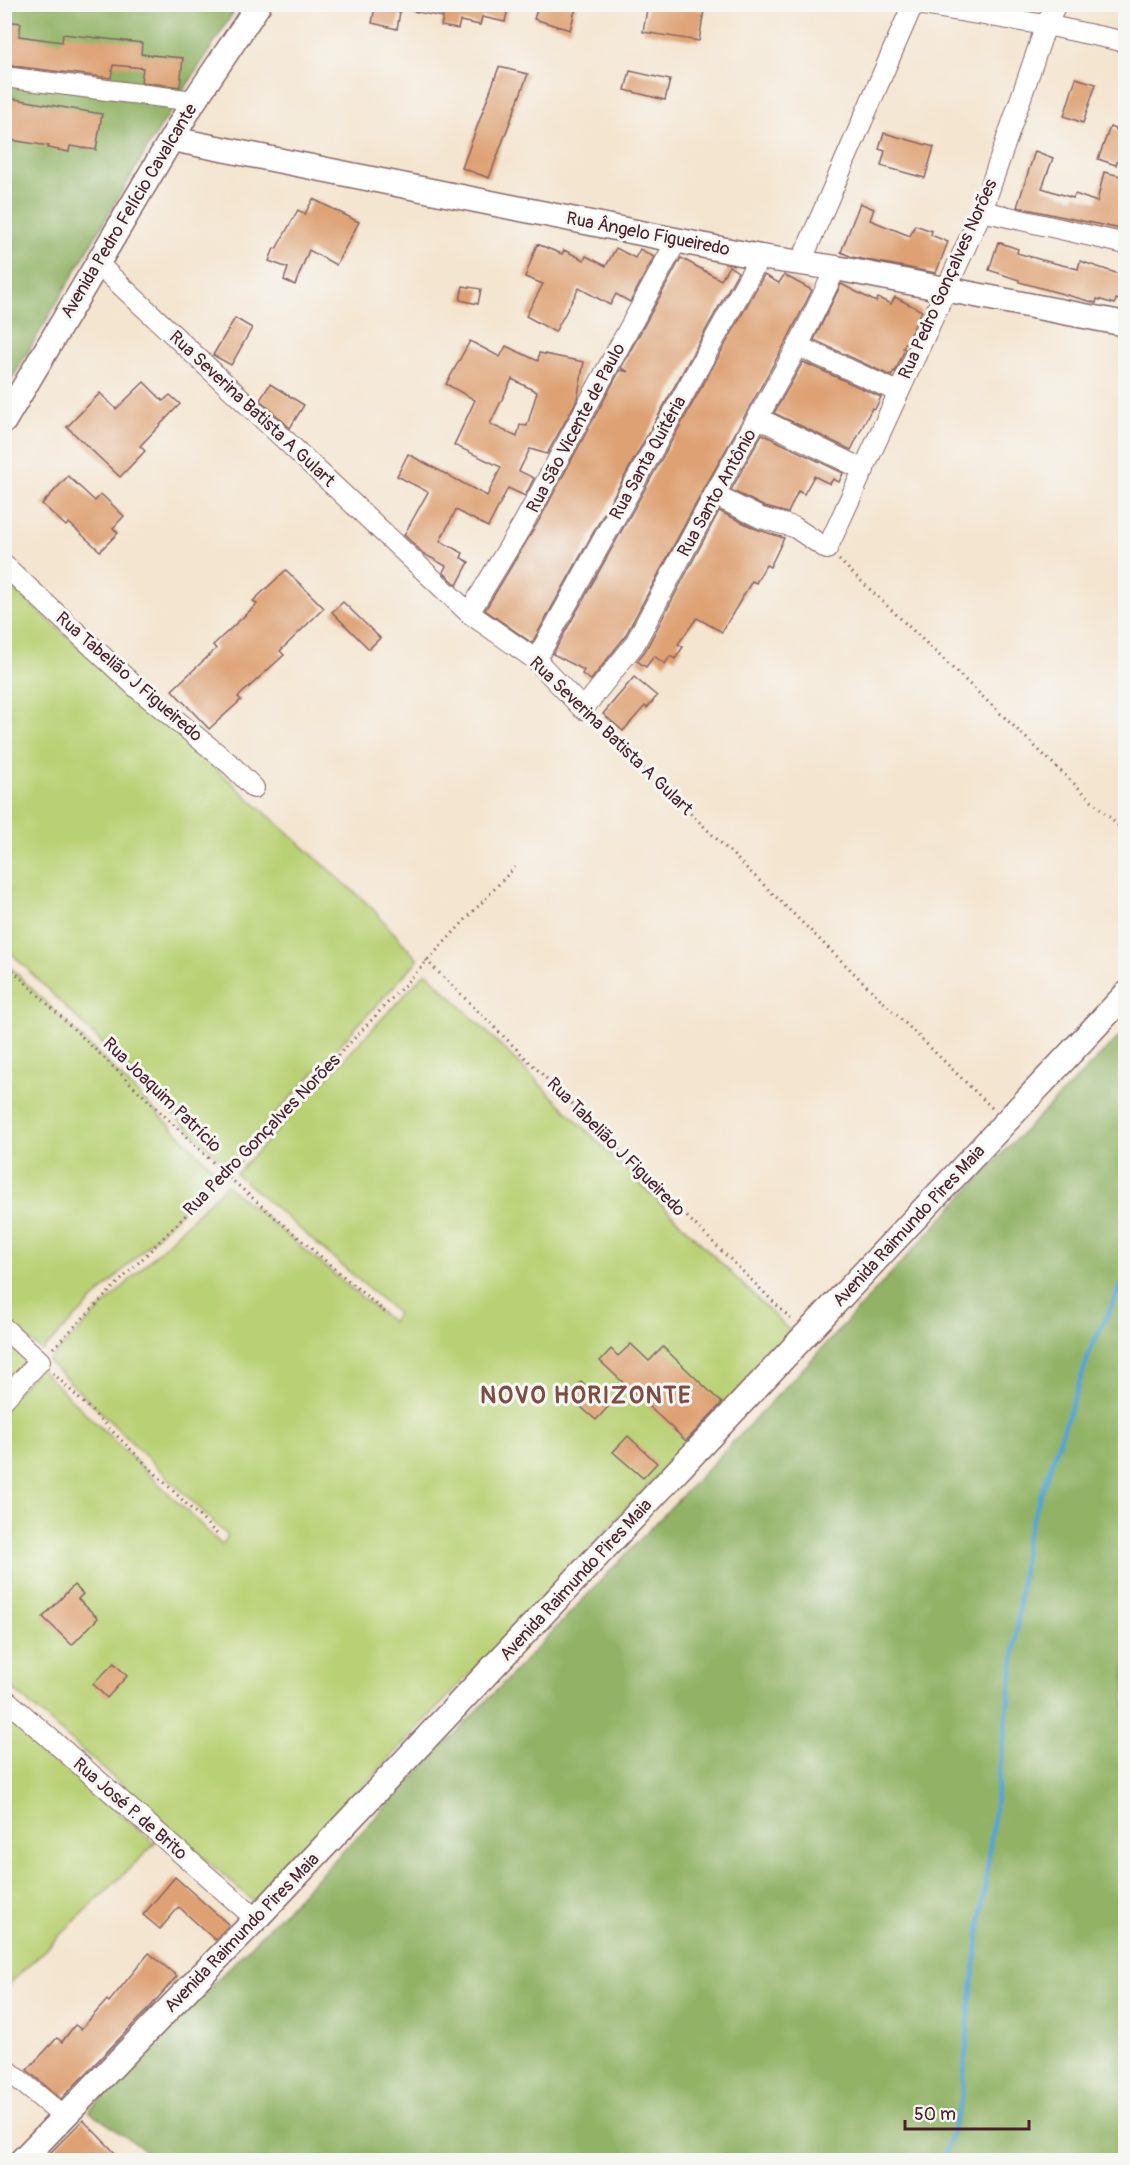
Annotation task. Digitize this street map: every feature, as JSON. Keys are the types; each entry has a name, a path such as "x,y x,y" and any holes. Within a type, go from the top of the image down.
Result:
{"street":[{"name":"Avenida Pedro Felício Cavalcante","path":"4,421 194,101 259,4"},
{"path":"801,262 850,144 914,4 1046,25 1125,42"},
{"name":"Rua Pedro Gonçalves Norões","path":"827,549 982,211 1046,25 1056,4"},
{"path":"4,77 194,101"},
{"name":"Rua Ângelo Figueiredo","path":"172,139 760,257 836,268 1125,324"},
{"path":"982,211 1125,244"},
{"name":"Rua São Vicente de Paulo","path":"469,613 524,524 677,240"},
{"name":"Rua Santa Quitéria","path":"536,660 760,257"},
{"name":"Rua Severina Batista A Gulart","path":"98,264 469,613 536,660 584,709"},
{"name":"Rua Santo Antônio","path":"584,709 634,645 714,495 798,346 836,268"},
{"path":"798,346 898,392"},
{"path":"758,418 864,470"},
{"path":"714,495 761,518 794,527 827,549"},
{"name":"Rua Tabelião J Figueiredo","path":"4,565 138,689 230,764 254,788"},
{"name":"Avenida Raimundo Pires Maia","path":"22,2160 256,1919 1125,994"},
{"path":"4,1328 40,1360 4,1399"},
{"name":"Rua José P. de Brito","path":"4,1698 256,1919"},
{"path":"4,2067 64,2117"}],"path":[{"path":"827,549 1125,833"},
{"name":"Rua Severina Batista A Gulart","path":"584,709 1006,1122"},
{"name":"Rua Pedro Gonçalves Norões","path":"40,1360 226,1175 515,867"},
{"name":"Rua Tabelião J Figueiredo","path":"426,960 807,1335"},
{"name":"Rua Joaquim Patrício","path":"4,962 226,1175 387,1314"},
{"path":"40,1360 217,1534"}],"green space":[{"path":"5,5 238,5 151,142 5,391"},
{"path":"4,580 371,907 418,960 227,1167 5,947"},
{"path":"4,961 219,1174 42,1351 5,1319"},
{"path":"426,972 792,1333 254,1902 5,1682 4,1406 39,1368 222,1545 228,1536 48,1361 226,1185 392,1322 397,1313 236,1174"},
{"path":"1125,1031 1125,2160 127,2160 146,2151 89,2111 352,1842 812,1359 1009,1146"},
{"path":"5,1339 29,1361 5,1387"},
{"path":"5,1714 155,1844 5,1988"}],"building":[{"path":"411,4 509,4 505,22 482,17 480,25 460,21 458,29 441,26 443,17 411,11"},
{"path":"539,4 577,4 570,30 534,19"},
{"path":"648,4 674,4 704,10 699,41 643,32"},
{"path":"375,7 400,12 397,29 372,23"},
{"path":"4,21 21,23 19,36 62,42 63,34 142,43 141,54 183,58 180,87 141,82 143,68 113,65 111,78 4,65"},
{"path":"499,67 528,74 489,178 462,168"},
{"path":"630,71 670,80 665,100 625,90"},
{"path":"1076,78 1096,84 1083,123 1064,116"},
{"path":"9,98 102,114 96,150 70,146 69,152 48,148 49,146 4,139"},
{"path":"1110,127 1125,133 1125,140 1116,165 1098,159"},
{"path":"884,133 934,147 925,178 881,166 885,151 879,149"},
{"path":"1035,151 1053,158 1042,188 1073,198 1075,194 1097,202 1104,172 1125,177 1125,230 1017,207"},
{"path":"313,199 359,222 336,265 309,250 295,285 284,280 288,268 269,261 274,248 276,249 298,210 305,214"},
{"path":"860,203 874,209 870,220 910,236 915,225 932,231 931,235 948,242 936,273 852,257 841,252"},
{"path":"998,242 1018,249 1017,253 1042,260 1078,269 1080,261 1125,276 1125,302 1116,299 1115,304 1097,299 1096,303 1019,282 1019,280 989,270"},
{"path":"537,244 562,254 564,250 584,260 586,256 606,266 616,248 635,258 640,249 654,257 630,302 616,294 610,305 579,288 555,332 526,316 543,284 525,277"},
{"path":"681,258 721,280 729,266 738,272 532,643 485,610 537,524 620,370 629,372 621,368"},
{"path":"764,275 779,283 784,275 812,290 624,638 591,680 582,674 584,670 553,654"},
{"path":"841,284 876,302 878,298 891,304 895,297 922,311 903,348 905,349 895,372 891,376 814,340"},
{"path":"463,286 481,289 478,304 460,300"},
{"path":"235,318 252,328 231,365 213,355"},
{"path":"470,341 500,357 506,346 538,361 539,353 584,362 577,400 547,454 530,449 519,471 534,478 525,496 508,488 488,527 456,510 440,541 463,553 461,558 469,562 457,585 443,572 446,566 424,554 404,535 428,492 397,476 408,454 487,496 501,467 454,445 475,400 446,384","holes":["512,379 537,392 527,426 520,425 517,437 490,424"]},
{"path":"803,362 881,397 875,409 872,408 851,450 774,413"},
{"path":"144,382 163,401 170,395 180,404 140,446 145,451 120,477 67,427 100,393 116,409"},
{"path":"270,384 304,405 290,428 260,400"},
{"path":"762,434 843,473 839,482 833,479 830,484 814,476 804,494 798,491 788,513 765,507 731,490"},
{"path":"68,476 95,501 101,494 124,516 113,528 118,533 100,551 69,523 66,526 42,504"},
{"path":"719,511 756,529 784,538 770,567 766,565 756,583 752,581 722,632 697,618 678,644 683,647 675,659 670,656 665,664 654,656 646,667 637,661 645,651"},
{"path":"286,570 324,608 280,651 284,655 238,697 241,700 209,729 172,690 216,649 213,645 257,604 253,601"},
{"path":"343,602 380,638 369,649 332,612"},
{"path":"634,677 657,696 623,731 603,714"},
{"path":"631,1344 649,1361 663,1347 722,1403 686,1441 600,1361 611,1349 618,1356"},
{"path":"581,1382 608,1407 596,1420 568,1396"},
{"path":"628,1436 657,1463 643,1478 613,1452"},
{"path":"74,1585 83,1594 78,1599 98,1618 72,1645 43,1617"},
{"path":"114,1663 127,1676 107,1698 93,1684"},
{"path":"175,1877 229,1925 215,1940 179,1907 160,1929 143,1915"},
{"path":"149,1953 177,1976 61,2099 27,2070 57,2038 62,2042 75,2025 81,2029 107,2000 109,2002"},
{"path":"83,2120 122,2160 101,2160 94,2153 87,2160 43,2160"}],"waterway":[{"path":"943,2160 962,2100 970,2004 1014,1658 1026,1538 1092,1346 1126,1277"}],"district":[{"name":"NOVO HORIZONTE","path":"586,1395"}]}
